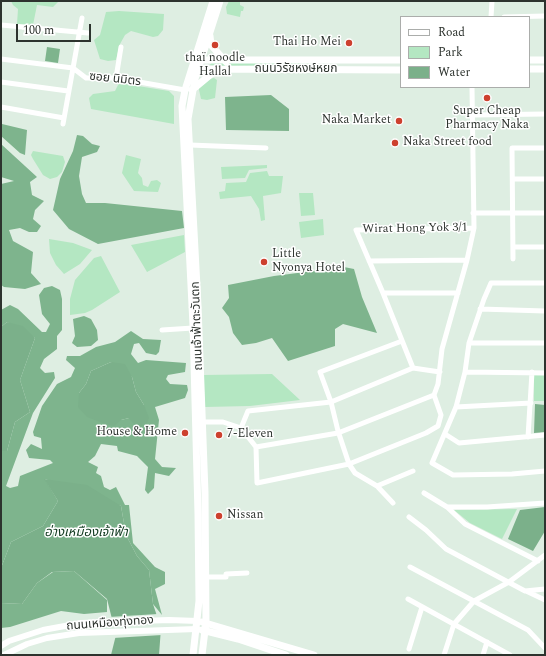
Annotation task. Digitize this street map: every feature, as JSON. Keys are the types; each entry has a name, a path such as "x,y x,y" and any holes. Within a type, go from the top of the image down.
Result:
{"main road":[{"name":"ถนนเจ้าฟ้าตะวันตก","path":"193,655 198,621 198,514 193,328 182,122 188,90 213,1"},
{"name":"ถนนเจ้าฟ้าตะวันตก","path":"197,60 210,32 220,1"},
{"path":"210,32 211,45 226,62"},
{"name":"ถนนวิรัชหงษ์หยก","path":"197,60 226,62 400,60"},
{"path":"339,60 339,70"},
{"path":"530,60 545,60"},
{"name":"ถนนวิรัชหงษ์หยก","path":"194,69 400,70"},
{"path":"530,69 545,69"},
{"path":"188,90 216,70"},
{"name":"ถนนเจ้าฟ้าตะวันตก","path":"188,90 198,306 206,577 205,626 202,655"},
{"path":"198,621 205,626 286,655"},
{"path":"197,629 205,626 314,655"}],"street":[{"path":"491,16 492,1"},
{"path":"530,16 545,16"},
{"path":"63,124 82,18"},
{"path":"1,24 88,33"},
{"path":"116,78 121,47"},
{"name":"ซอย นิมิตร","path":"1,59 73,68 86,78 116,78 188,90"},
{"path":"1,82 68,91"},
{"path":"202,422 223,422 241,428 256,447 256,483 349,464 426,433 438,426 441,415 434,395 438,384 442,349 467,260 474,228 472,88"},
{"path":"1,107 64,118"},
{"path":"473,114 545,114"},
{"path":"190,145 266,148"},
{"path":"513,259 512,148 545,148"},
{"path":"513,179 545,179"},
{"path":"473,213 545,213"},
{"name":"Wirat Hong Yok 3/1","path":"369,261 356,230 474,228"},
{"path":"513,247 545,247"},
{"path":"413,368 369,261 467,260"},
{"path":"545,283 491,283 480,309 469,343 465,372 456,407 432,462 453,475 512,474 545,471"},
{"path":"383,293 458,292"},
{"path":"480,309 545,311"},
{"path":"162,330 193,328"},
{"path":"393,503 377,486 356,473 349,464 338,433 331,402 320,372 402,341"},
{"path":"469,343 545,344"},
{"path":"241,428 248,410 331,402 413,368 440,372"},
{"path":"465,372 545,373"},
{"path":"528,437 532,372"},
{"path":"256,447 338,433 434,395"},
{"path":"456,407 531,404"},
{"path":"445,434 459,443 545,435"},
{"path":"377,486 414,471"},
{"path":"424,493 447,507 465,524 538,561"},
{"path":"447,507 487,507 545,504"},
{"path":"409,517 426,530 446,549 545,600"},
{"path":"444,655 454,624 474,601 509,582 545,555"},
{"path":"410,567 528,630 545,648"},
{"path":"206,577 226,577 226,574 247,573"},
{"path":"525,591 545,589"},
{"path":"408,600 510,655"},
{"path":"409,649 422,607"},
{"name":"ถนนเหมืองทุ่งทอง","path":"1,646 16,638 43,630 81,623 169,620 198,621"},
{"name":"ถนนเหมืองทุ่งทอง","path":"4,655 27,644 47,638 79,632 197,629"},
{"path":"483,655 487,642"}],"green space":[{"path":"11,1 59,1 53,7 37,5 33,25 17,24 18,9"},
{"path":"229,1 240,2 240,5 244,7 243,11 241,11 240,17 227,14 226,7"},
{"path":"119,11 164,14 163,30 158,36 153,37 131,31 125,35 120,44 116,60 108,61 100,59 94,40 100,35 106,12"},
{"path":"211,63 298,63 331,65 221,66 210,65"},
{"path":"214,78 217,80 215,98 207,100 201,99 198,85 208,79"},
{"path":"119,83 169,91 174,96 174,124 91,109 89,98 93,94 115,91"},
{"path":"33,151 63,156 65,162 62,172 57,177 50,179 43,175 31,155"},
{"path":"126,155 141,159 138,173 142,178 143,185 148,187 151,181 157,180 161,183 158,192 134,191 122,173"},
{"path":"267,165 267,168 249,170 245,178 222,179 221,167"},
{"path":"267,171 269,176 283,176 281,193 263,196 265,220 261,221 259,209 251,196 220,199 219,192 225,191 226,183 246,182 250,173"},
{"path":"299,193 313,193 315,215 301,216"},
{"path":"323,219 324,235 301,238 299,222"},
{"path":"184,235 185,252 147,272 131,245"},
{"path":"49,239 73,243 92,250 80,264 64,274 56,265 50,253"},
{"path":"101,256 120,292 92,310 85,313 70,315 70,299 75,280 94,258"},
{"path":"272,374 300,400 250,406 205,407 203,375"},
{"path":"534,374 545,375 545,401 534,401"},
{"path":"517,509 502,539 470,523 454,510"}],"shaded area":[{"path":"47,47 60,49 58,63 45,61"},
{"path":"271,95 289,109 289,131 226,130 225,97"},
{"path":"2,124 27,130 25,155 20,153 1,136"},
{"path":"77,135 83,136 92,144 100,146 97,152 82,157 79,176 82,194 86,203 105,203 182,211 184,228 98,244 69,229 53,210 60,179 73,151"},
{"path":"1,144 37,177 30,182 32,195 44,201 35,210 33,219 41,226 37,232 29,232 20,228 9,230 13,241 33,252 31,273 41,284 25,289 4,287 1,285 1,184 14,181 1,177"},
{"path":"344,267 354,269 362,297 377,333 343,324 335,329 335,346 288,361 272,338 256,343 242,345 233,333 229,317 222,308 229,298 228,285 274,276"},
{"path":"52,286 60,290 62,299 62,330 57,336 57,349 44,359 40,368 45,373 54,372 55,378 33,413 6,486 10,488 18,486 20,476 53,463 50,460 29,458 26,450 31,444 42,449 41,438 34,436 33,432 42,406 57,384 71,377 75,368 66,360 67,356 80,356 96,347 115,342 131,331 143,339 161,340 159,352 156,355 146,353 139,343 134,344 131,354 138,363 146,360 186,363 185,372 168,375 166,379 170,384 187,385 188,390 185,398 155,407 159,420 155,459 162,467 176,468 169,476 155,473 154,488 148,494 145,490 148,467 137,456 118,451 117,446 101,444 95,456 88,462 98,467 96,473 101,476 104,487 110,490 116,487 125,505 129,505 133,543 155,567 165,572 165,584 155,589 162,615 153,604 149,570 137,556 126,535 121,506 45,479 58,501 43,526 11,542 1,568 1,451 7,451 15,422 30,412 20,380 35,338 7,322 1,327 1,310 10,305 18,309 42,332 46,332 50,324 42,314 39,295 44,288","holes":["111,362 132,377 136,392 144,405 129,418 121,420 79,393 86,384 91,371"]},
{"path":"84,316 91,319 97,330 98,340 91,346 77,347 72,343 75,336 73,319"},
{"path":"74,571 107,600 107,612 84,614 61,611 10,627 1,628 1,603 22,604 37,583 53,572"}],"water":[{"path":"7,322 23,326 35,338 20,380 30,412 15,422 7,451 1,451 1,327"},
{"path":"111,362 125,364 132,377 136,392 144,405 149,418 146,425 137,428 129,418 121,420 114,426 105,424 87,417 78,407 79,393 86,384 91,371"},
{"path":"535,404 545,405 545,432 534,433"},
{"name":"อ่างเหมืองเจ้าฟ้า","path":"44,479 87,485 121,506 126,535 137,556 149,570 153,604 161,628 159,655 111,655 116,635 107,599 74,571 52,572 37,583 22,604 1,603 1,568 11,542 43,526 58,501"},
{"path":"545,507 545,531 533,551 508,539 520,510"}],"pier":[{"path":"158,614 163,628 162,635 113,638 109,617"}],"place":[{"name":"Thai Ho Mei","path":"349,43"},
{"name":"thaï noodle Hallal","path":"215,45"},
{"name":"Super Cheap Pharmacy Naka","path":"487,98"},
{"name":"Naka Market","path":"399,121"},
{"name":"Naka Street food","path":"395,143"},
{"name":"Little Nyonya Hotel","path":"264,262"},
{"name":"House & Home","path":"185,433"},
{"name":"7-Eleven","path":"219,435"},
{"name":"Nissan","path":"219,516"}]}
